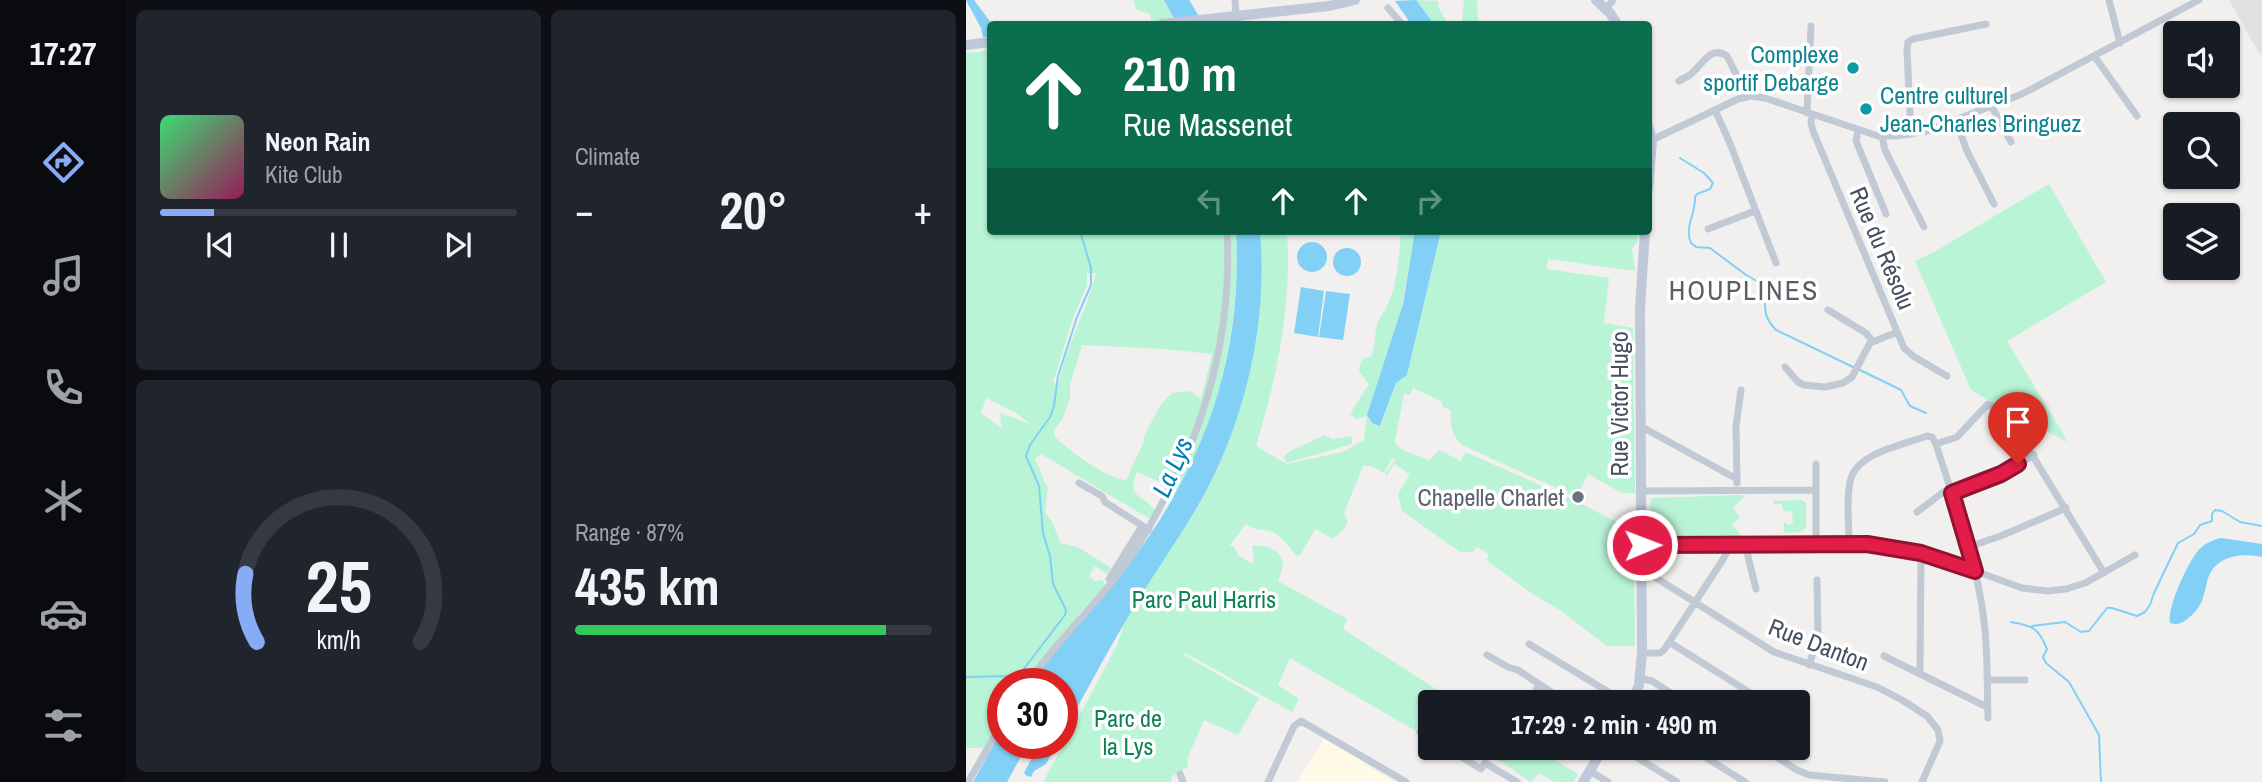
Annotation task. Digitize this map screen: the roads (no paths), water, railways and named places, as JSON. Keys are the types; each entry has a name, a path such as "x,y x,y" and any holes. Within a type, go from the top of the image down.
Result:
{"main road":[{"path":"1193,21 1224,18 1238,20 1355,0"},
{"path":"1597,0 1609,4 1615,21"},
{"path":"966,45 987,43"},
{"name":"Rue Victor Hugo","path":"1638,690 1642,653 1640,301 1645,235"},
{"path":"1583,782 1596,760"}],"street":[{"path":"1235,0 1238,20"},
{"path":"2109,0 2120,43"},
{"path":"1652,140 1747,96 1765,98 1882,136 1932,130 2028,92 2199,0"},
{"path":"1388,8 1399,21"},
{"path":"1911,134 1906,48 1908,42 1986,24"},
{"name":"Rue du Résolu","path":"1811,26 1810,114 1813,131 1904,348 1947,376"},
{"path":"1679,80 1690,75 1707,57 1722,53 1727,56 1747,96"},
{"path":"2095,57 2137,116"},
{"path":"1992,107 2011,142"},
{"path":"1715,110 1776,263"},
{"path":"1955,121 1994,204"},
{"path":"1858,130 1856,141 1886,214"},
{"path":"1882,136 1885,150 1924,227"},
{"path":"1708,229 1755,211"},
{"path":"1039,668 1108,586 1109,579 1145,528 1191,446 1214,376 1226,313 1227,235"},
{"path":"1828,310 1866,333 1872,341"},
{"path":"1785,367 1801,384 1821,387 1846,381 1854,373 1872,341 1897,332"},
{"path":"1737,490 1736,426 1741,390"},
{"path":"1936,444 1957,437 1988,404 2011,419 2104,573"},
{"path":"1640,426 1737,479"},
{"path":"1849,543 1849,485 1854,470 1870,456 1927,436 1932,437 1975,571 1984,621 1987,718"},
{"path":"1917,512 1951,490 2001,474 2034,455"},
{"path":"1816,464 1816,544"},
{"path":"1079,483 1102,496 1105,502 1145,528"},
{"path":"1641,491 1816,490"},
{"path":"1969,547 2066,508"},
{"path":"1642,653 1660,653 1669,642 1724,557 1726,544"},
{"path":"1745,544 1756,589"},
{"path":"1642,545 1884,545 1921,553 2022,587 2048,591 2078,586 2135,555"},
{"path":"1920,674 1921,553"},
{"name":"Rue Danton","path":"1642,569 1770,650 1877,687 1930,719 1938,730 1939,748 1922,782"},
{"path":"1809,664 1818,638 1817,579"},
{"path":"1669,642 1746,690"},
{"path":"1529,644 1605,690"},
{"path":"1487,656 1518,670 1546,690"},
{"path":"1884,656 1987,707"},
{"path":"1640,678 1652,681 1666,690"},
{"path":"1987,680 2025,680"},
{"path":"1536,690 1539,685"},
{"path":"1268,782 1294,726 1300,721 1406,782"},
{"path":"968,782 987,749"},
{"path":"1466,760 1481,769 1485,763 1517,782"},
{"path":"1641,760 1677,782"},
{"path":"1710,760 1745,782"},
{"path":"1782,760 1809,775 1885,782"},
{"path":"1590,771 1608,782"},
{"path":"1180,774 1183,782"}],"water":[{"path":"966,0 974,0 990,21 987,21 987,37 983,37"},
{"path":"1164,0 1189,0 1202,21 1175,21"},
{"path":"1416,0 1432,21 1409,21 1395,1"},
{"path":"1236,235 1260,235 1261,298 1257,332 1243,399 1232,432 1205,493 1136,603 1078,706 1078,668 1043,668 1132,560 1180,485 1214,405 1226,363 1237,276"},
{"path":"1414,235 1440,235 1407,375 1396,383 1380,426 1372,423 1367,415 1403,304"},
{"path":"1312,242 1323,246 1327,257 1323,268 1312,272 1301,268 1297,257 1301,246"},
{"path":"1347,248 1357,252 1361,262 1357,272 1347,276 1337,272 1333,262 1337,252"},
{"path":"1301,287 1324,291 1318,337 1294,333"},
{"path":"1326,291 1350,294 1343,340 1319,337"},
{"path":"2221,538 2262,544 2262,557 2245,555 2221,561 2210,573 2203,599 2195,612 2180,623 2170,623 2175,597 2193,558 2199,549"},
{"path":"987,757 987,759 1020,759 1007,782 973,782"},
{"path":"1031,759 1049,759 1031,777 1024,773"}],"waterway":[{"path":"1680,158 1704,173 1713,183 1710,189 1695,197 1689,226 1691,243 1696,247 1710,248 1764,285 1766,314 1776,330 1853,367"},
{"path":"966,677 1012,676 1023,670 1065,615 1066,610 1053,584 1050,556 1043,533 1039,486 1026,456 1030,445 1050,417 1058,376 1077,317 1091,285 1091,268 1081,235"},
{"path":"1858,369 1901,390 1910,406 1926,413"},
{"path":"2032,626 2065,622 2081,632 2089,631 2107,608 2137,616 2145,612 2178,543 2194,534 2200,525 2212,521 2215,510 2222,511 2240,522 2262,526"},
{"path":"2011,622 2030,626 2041,636 2047,649 2043,657 2046,663 2069,682 2099,735 2101,782"}],"place":[{"name":"Complexe sportif Debarge","path":"1853,68"},
{"name":"Centre culturel Jean-Charles Bringuez","path":"1866,109"},
{"name":"Chapelle Charlet","path":"1578,497"}],"district":[{"name":"HOUPLINES","path":"1744,290"}],"water label":[{"name":"La Lys","path":"1172,467"}],"park label":[{"name":"Parc Paul Harris","path":"1204,599"},
{"name":"Parc de la Lys","path":"1128,732"}]}
